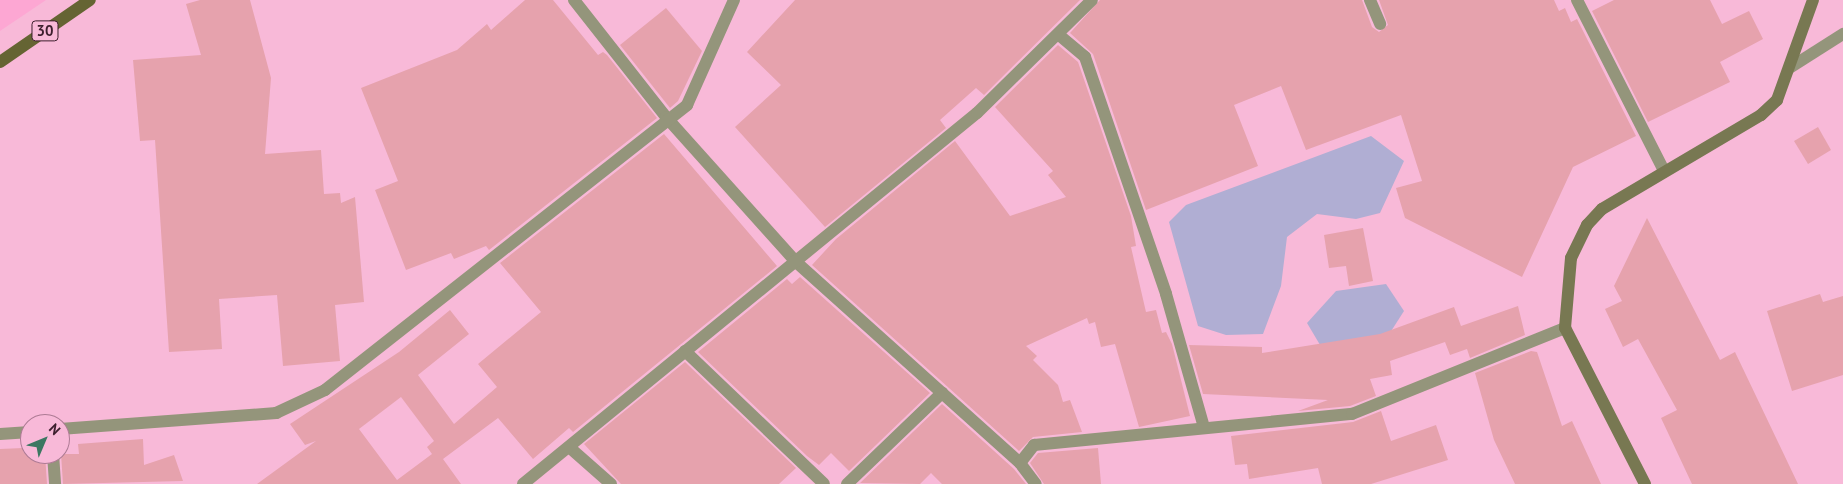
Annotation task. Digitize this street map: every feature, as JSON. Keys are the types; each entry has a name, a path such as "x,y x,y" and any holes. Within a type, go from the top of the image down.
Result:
{"main road":[{"name":"30","path":"0,62 90,0"}],"street":[{"path":"574,0 666,117 795,261 1020,463 1036,484"},
{"path":"70,429 276,413 325,390 567,204 666,117 687,105 734,0"},
{"path":"523,484 978,113 1059,35 1092,0"},
{"path":"1370,0 1380,24"},
{"path":"1577,0 1663,169"},
{"path":"1645,484 1565,328 1571,258 1587,225 1602,210 1663,169 1761,114 1777,100 1791,67 1813,0"},
{"path":"1791,67 1843,34"},
{"path":"1059,35 1085,57 1166,294 1204,428"},
{"path":"1020,463 1034,445 1352,414 1565,328"},
{"path":"685,351 824,484"},
{"path":"847,484 942,393"},
{"path":"0,434 20,433"},
{"path":"568,447 611,484"},
{"path":"54,464 55,484"}],"shaded area":[{"path":"0,0 46,0 0,31"},
{"path":"1371,136 1404,161 1380,213 1356,219 1317,214 1287,237 1281,286 1263,334 1226,335 1198,326 1169,222 1186,205"},
{"path":"1386,284 1404,311 1379,350 1326,355 1307,323 1336,291"}],"building":[{"path":"200,0 250,0 271,78 265,154 321,150 324,194 340,193 341,203 355,197 364,302 335,305 340,361 283,366 277,295 219,299 222,349 169,352 155,140 140,141 133,60 201,55 186,4"},
{"path":"525,0 553,0 598,55 603,52 607,55 657,118 489,250 486,246 454,259 451,253 406,270 375,190 398,181 361,88 457,50 487,24 491,30"},
{"path":"795,0 1080,0 984,95 976,88 940,120 946,128 825,227 735,127 781,85 747,52"},
{"path":"1100,0 1362,0 1372,27 1379,32 1388,25 1379,0 1554,0 1559,11 1565,8 1571,22 1577,19 1636,136 1573,167 1522,277 1405,218 1396,188 1422,181 1401,115 1306,150 1281,86 1234,105 1258,166 1146,210 1093,54 1070,33"},
{"path":"1614,0 1710,0 1722,24 1749,11 1763,39 1720,62 1730,82 1648,122 1592,11"},
{"path":"666,8 702,51 678,101 670,108 620,45"},
{"path":"1058,45 1078,62 1131,216 1136,246 1131,247 1146,312 1156,310 1162,333 1166,332 1172,344 1190,416 1139,427 1115,344 1101,347 1095,322 1089,324 1087,318 1026,346 1037,356 1033,360 1058,385 1063,402 1070,400 1082,432 1033,437 1019,451 812,265 836,239 955,141 1010,216 1066,197 1048,175 1053,171 995,107"},
{"path":"1818,127 1831,150 1808,164 1794,141"},
{"path":"664,134 777,266 573,432 569,428 533,459 498,418 443,459 461,484 257,484 316,441 305,445 290,424 399,352 450,310 469,334 418,375 454,424 497,387 478,364 541,312 500,263","holes":["401,397 434,441 427,447 432,454 397,480 359,429"]},
{"path":"1647,218 1720,360 1735,352 1798,484 1692,484 1661,418 1677,410 1638,339 1623,347 1605,309 1622,301 1614,286"},
{"path":"1363,228 1373,281 1349,286 1346,266 1329,268 1324,235"},
{"path":"800,277 930,393 849,471 831,453 819,465 807,456 698,352 787,279 792,284"},
{"path":"1820,294 1823,302 1843,296 1843,375 1792,391 1767,311"},
{"path":"1518,306 1525,335 1470,358 1467,349 1450,355 1445,342 1390,361 1392,375 1370,379 1376,396 1350,406 1298,411 1328,400 1203,394 1189,345 1262,347 1262,353 1380,334 1454,307 1461,326"},
{"path":"1531,351 1537,352 1562,426 1572,421 1601,484 1515,484 1494,440 1475,373"},
{"path":"685,362 796,468 779,484 621,484 584,444"},
{"path":"942,404 1014,469 1026,484 942,484 931,473 920,484 860,483"},
{"path":"1381,411 1391,441 1436,425 1448,460 1371,484 1322,484 1318,468 1249,479 1247,464 1235,465 1231,436 1353,422"},
{"path":"143,439 144,465 174,455 183,481 63,484 62,464 70,464 70,454 79,454 78,444"},
{"path":"20,448 20,464 46,464 47,484 0,484 0,449"},
{"path":"1098,448 1101,484 1044,484 1030,463 1038,453"}]}
